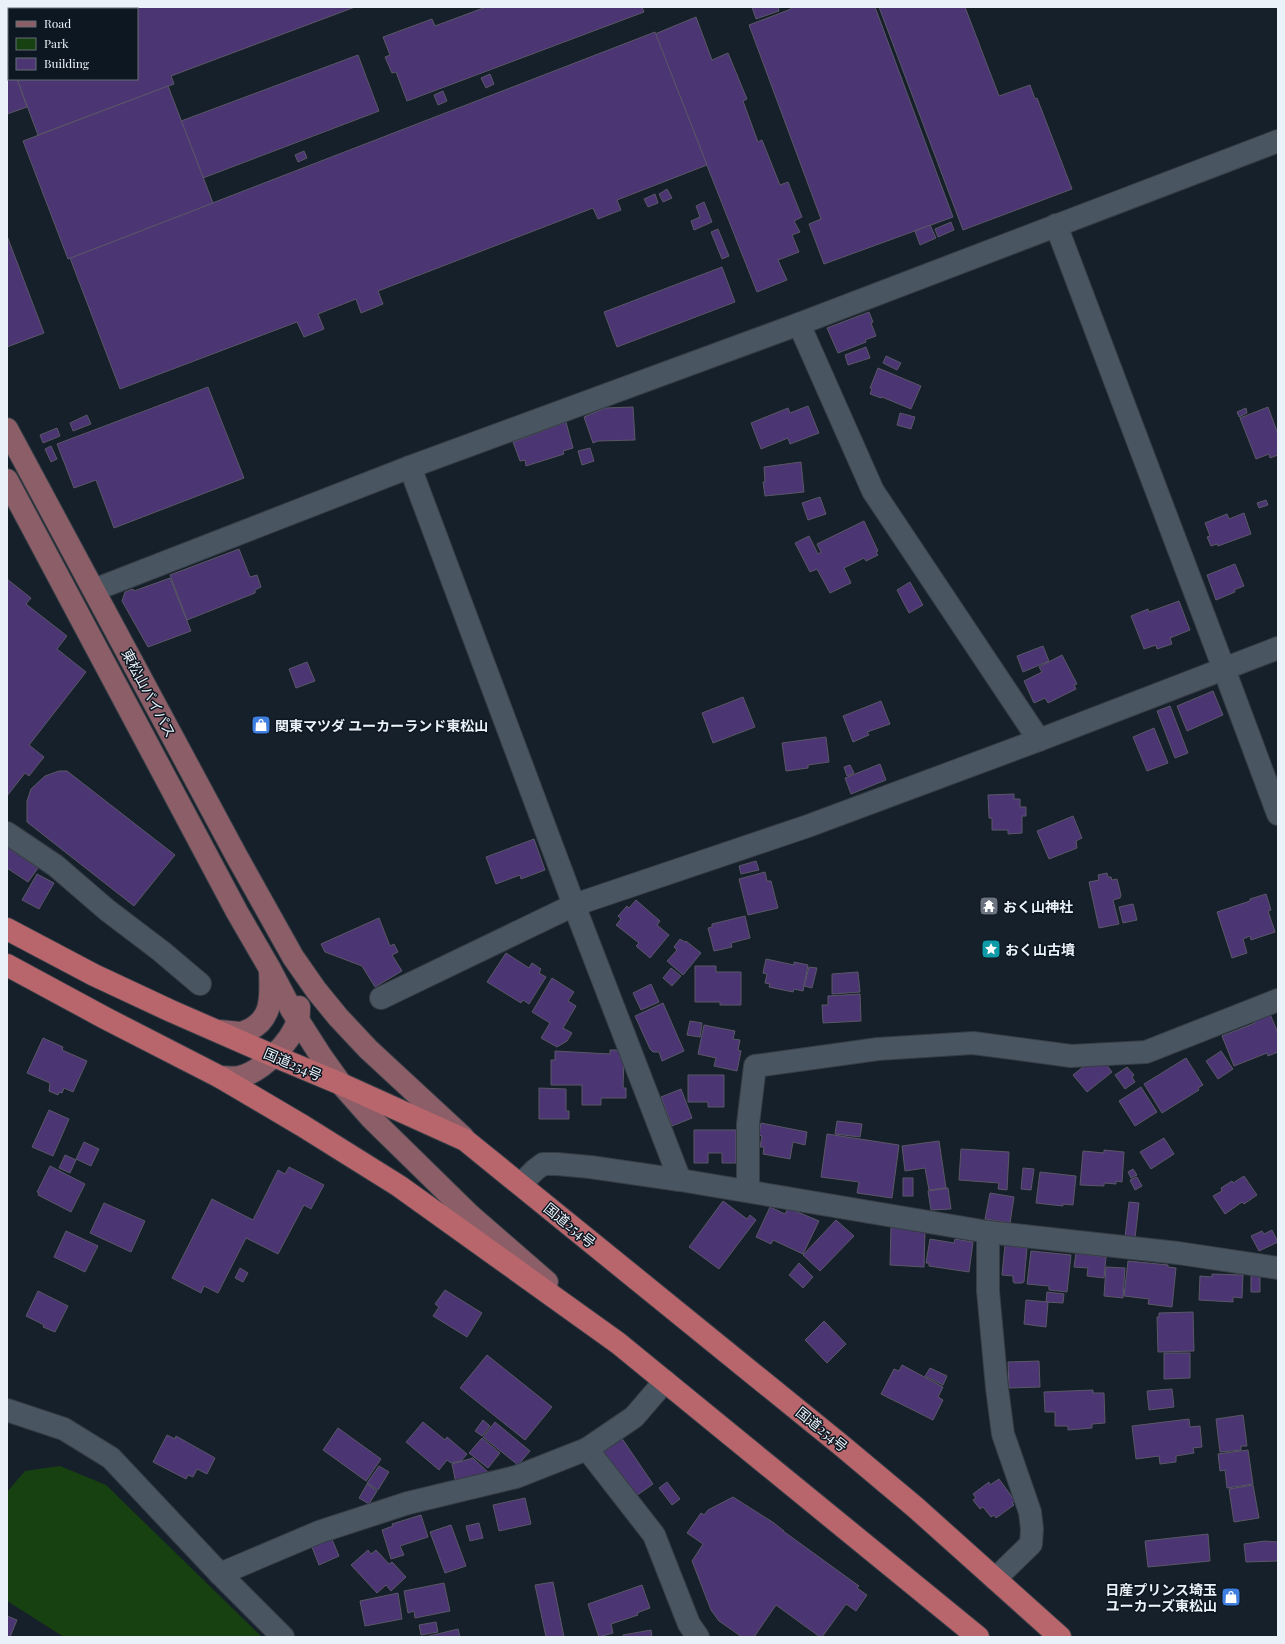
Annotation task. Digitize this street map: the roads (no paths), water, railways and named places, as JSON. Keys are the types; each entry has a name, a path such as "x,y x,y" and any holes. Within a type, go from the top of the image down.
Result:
{"highway":[{"name":"国道254号","path":"7,929 94,975 465,1140 842,1445 916,1507 1060,1637"},
{"path":"7,965 220,1077 303,1126 399,1186 618,1343 978,1637"}],"main road":[{"name":"東松山バイパス","path":"7,429 236,855 293,957"},
{"name":"東松山バイパス","path":"7,480 237,912 298,1020 321,1056 341,1084 372,1119 470,1215 618,1343"},
{"path":"220,1077 238,1077 257,1070 274,1056 289,1037 298,1020 300,985 293,957"},
{"path":"293,957 316,990 348,1028 368,1049 465,1140"},
{"path":"219,1031 243,1033 258,1024 268,1010 271,994 270,969"}],"street":[{"path":"94,590 410,467 799,324 1278,141"},
{"path":"1056,226 1278,814"},
{"path":"799,324 873,491 1039,740"},
{"path":"410,467 574,905 680,1180"},
{"path":"381,998 574,905 808,826 1039,740 1278,648"},
{"path":"7,833 56,866 107,910 161,951 200,984"},
{"path":"748,1191 748,1124 755,1066 878,1049 973,1042 1071,1056 1146,1052 1278,1000"},
{"path":"521,1184 535,1170 544,1164 557,1164 680,1180 988,1232 1178,1254 1278,1268"},
{"path":"988,1232 988,1291 1003,1434 1030,1512 1032,1529 1031,1544 995,1579"},
{"path":"220,1574 319,1532 408,1503 516,1477 587,1449 634,1417 665,1381"},
{"path":"7,1410 64,1429 110,1458 220,1574 283,1637"},
{"path":"587,1449 654,1535 689,1624 698,1637"}],"place":[{"name":"関東マツダ ユーカーランド東松山","path":"261,725"},
{"name":"おく山神社","path":"989,906"},
{"name":"おく山古墳","path":"991,949"},
{"name":"日産プリンス埼玉 ユーカーズ東松山","path":"1231,1597"}]}
